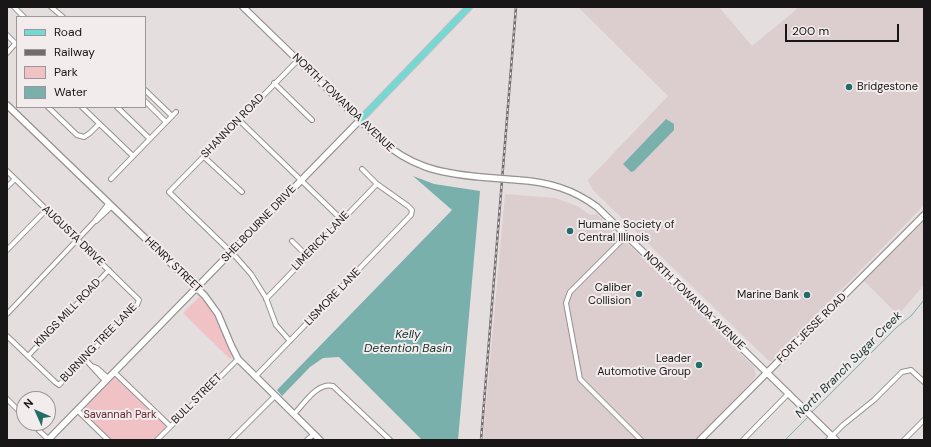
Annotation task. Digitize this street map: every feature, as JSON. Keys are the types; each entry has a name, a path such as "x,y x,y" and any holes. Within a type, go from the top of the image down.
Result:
{"main road":[{"name":"NORTH TOWANDA AVENUE","path":"243,7 391,149 415,164 441,172 518,180 556,186 580,196 597,207 768,372 832,439"},
{"name":"SHELBOURNE DRIVE","path":"48,440 469,7"},
{"name":"HENRY STREET","path":"7,105 196,287 218,314 238,359 320,440"},
{"name":"FORT JESSE ROAD","path":"700,440 924,215"}],"street":[{"path":"14,7 23,16"},
{"path":"51,7 62,16"},
{"path":"7,35 16,44 7,53"},
{"name":"SHANNON ROAD","path":"231,252 169,192 298,60"},
{"path":"274,83 312,120"},
{"path":"146,91 172,116"},
{"path":"146,102 166,122"},
{"path":"49,108 77,135 84,137 90,134 100,124"},
{"path":"83,108 133,156"},
{"path":"118,108 150,139"},
{"path":"111,179 176,112"},
{"path":"239,120 342,220"},
{"path":"203,156 242,192"},
{"path":"362,169 377,184"},
{"name":"AUGUSTA DRIVE","path":"7,172 139,300"},
{"path":"7,187 15,179"},
{"name":"LISMORE LANE","path":"256,377 410,218 412,213 410,208 377,184"},
{"name":"LIMERICK LANE","path":"266,298 377,184"},
{"path":"7,314 94,222 102,217 111,205"},
{"path":"7,250 46,210"},
{"path":"627,235 570,292 566,303 580,379 641,440"},
{"path":"292,241 307,256"},
{"path":"231,252 251,274 266,298 276,325 290,341"},
{"name":"KINGS MILL ROAD","path":"28,356 109,270"},
{"name":"BURNING TREE LANE","path":"28,356 59,384 65,381 137,305 139,300"},
{"path":"7,336 28,356"},
{"path":"85,359 106,380"},
{"name":"BULL STREET","path":"157,440 238,359"},
{"path":"832,439 902,372 909,370 924,382"},
{"path":"114,372 170,426"},
{"path":"294,414 319,388 325,385 333,386 390,440"},
{"path":"743,440 789,393"},
{"path":"231,440 275,396"},
{"path":"7,399 16,408"},
{"path":"77,410 108,440"},
{"path":"904,440 924,420"},
{"path":"39,431 48,440"},
{"path":"307,440 314,434"}],"shaded area":[{"name":"Bridgestone","path":"578,7 719,7 752,46 797,9 796,7 924,7 924,205 772,361 769,361 593,190 589,183 588,180 668,96"},
{"path":"505,194 555,198 577,206 590,215 597,214 754,367 756,375 752,381 696,440 483,440"},
{"path":"924,221 924,285 898,315 864,281"}],"green space":[{"path":"199,297 211,308 232,356 230,359 183,313"},
{"name":"Savannah Park","path":"116,378 165,425 166,429 154,440 112,440 84,413 85,408 113,379"}],"water":[{"path":"666,119 674,124 674,130 634,171 631,172 623,164"},
{"name":"Kelly Detention Basin","path":"413,176 434,184 480,191 458,440 422,440 339,357 323,358 310,367 282,396 277,390 452,210"}],"waterway":[{"name":"North Branch Sugar Creek","path":"811,413 897,327 911,316 924,300"},
{"name":"North Branch Sugar Creek","path":"785,440 808,417"}],"railway":[{"path":"481,440 516,7"}],"place":[{"name":"Bridgestone","path":"849,87"},
{"name":"Humane Society of Central Illinois","path":"570,231"},
{"name":"Caliber Collision","path":"639,294"},
{"name":"Marine Bank","path":"807,295"},
{"name":"Leader Automotive Group","path":"699,365"}]}
